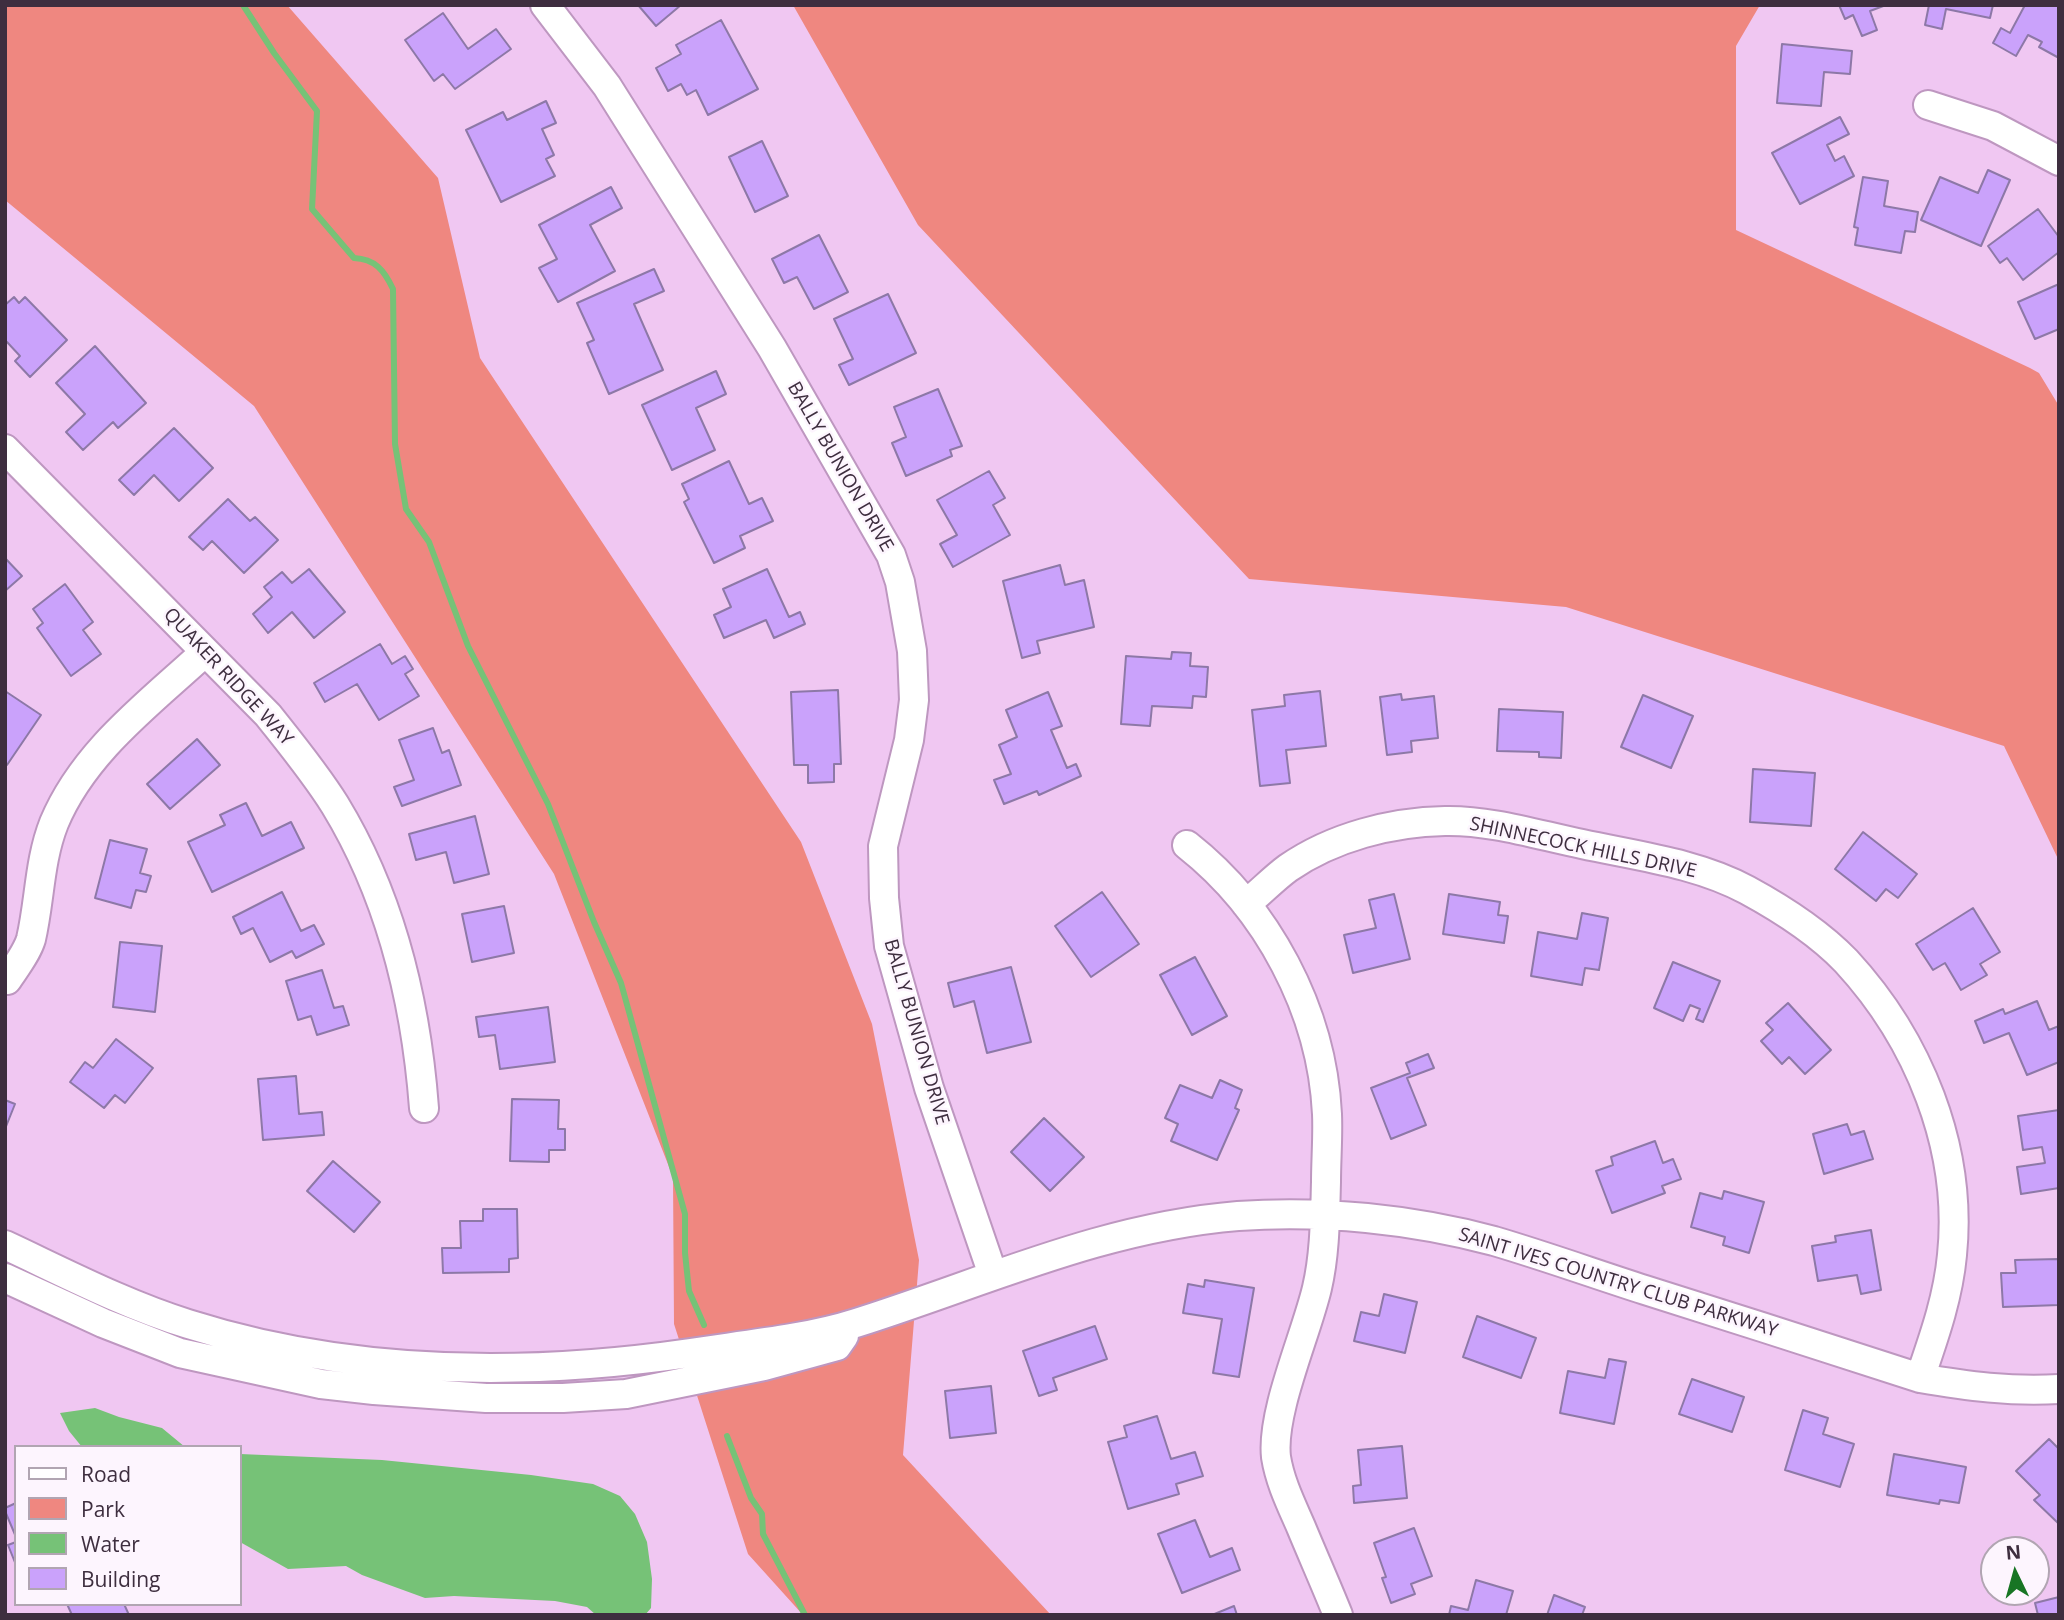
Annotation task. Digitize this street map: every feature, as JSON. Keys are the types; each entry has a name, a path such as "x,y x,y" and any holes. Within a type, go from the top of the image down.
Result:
{"street":[{"name":"BALLY BUNION DRIVE","path":"545,5 607,86 772,348 891,555 900,582 912,651 914,700 909,740 883,846 884,898 889,946 929,1087 993,1275"},
{"path":"1928,105 1993,126 2059,161"},
{"name":"QUAKER RIDGE WAY","path":"5,449 268,715 335,805 363,858 387,914 404,972 421,1063 424,1108"},
{"path":"7,981 30,941 43,857 71,790 110,740 205,652"},
{"name":"SHINNECOCK HILLS DRIVE","path":"1246,904 1289,868 1338,841 1391,825 1447,821 1493,825 1685,866 1745,889 1795,918 1844,960 1886,1009 1918,1065 1941,1125 1952,1189 1952,1253 1941,1317 1920,1378"},
{"path":"1187,845 1214,867 1246,904 1270,938 1289,970 1317,1045 1327,1112 1325,1215 1318,1286 1279,1416 1276,1455 1283,1485 1338,1615"},
{"name":"SAINT IVES COUNTRY CLUB PARKWAY","path":"5,1245 122,1300 190,1324 300,1352 405,1365 538,1368 625,1362 851,1325 1068,1249 1152,1228 1238,1216 1325,1215 1408,1223 1491,1241 1920,1378 1972,1388 2027,1391 2059,1389"},
{"name":"SAINT IVES COUNTRY CLUB PARKWAY","path":"5,1278 103,1323 180,1353 321,1384 486,1398 563,1398 626,1394 764,1366 837,1346 851,1325"}],"green space":[{"path":"5,5 287,5 438,178 480,358 801,842 872,1024 919,1260 903,1455 1051,1615 803,1615 748,1554 674,1324 673,1177 554,874 254,406 5,200"},
{"path":"793,5 1760,5 1736,46 1736,230 2030,368 2039,373 2059,406 2059,861 2004,746 1566,607 1249,579 918,225"}],"water":[{"path":"95,1408 162,1428 183,1445 80,1445 60,1413"},
{"path":"242,1454 382,1460 593,1484 620,1496 635,1514 647,1542 652,1579 651,1608 645,1615 596,1615 587,1607 555,1601 454,1596 425,1598 362,1575 346,1566 288,1569 242,1543"}],"building":[{"path":"638,5 681,5 656,26"},
{"path":"1839,5 1886,5 1870,11 1877,30 1862,36 1853,15 1845,19"},
{"path":"1929,5 1993,5 1990,18 1946,9 1942,29 1925,25"},
{"path":"2025,5 2059,5 2059,58 2039,47 2042,42 2028,35 2016,56 1993,43 2001,28 2010,33"},
{"path":"443,13 468,49 496,29 511,49 455,89 443,74 434,81 405,40"},
{"path":"721,20 758,89 708,115 696,90 687,95 681,84 668,91 656,68 681,54 676,45"},
{"path":"1782,44 1852,51 1850,74 1824,72 1821,106 1777,103"},
{"path":"546,101 556,123 542,129 554,155 546,159 555,176 501,202 466,130 503,112 507,120"},
{"path":"1840,117 1849,134 1827,145 1835,161 1844,156 1854,176 1800,204 1772,153"},
{"path":"762,141 788,196 755,212 729,157"},
{"path":"1988,170 2010,180 1981,246 1921,220 1940,177 1978,193"},
{"path":"1863,177 1888,181 1884,206 1918,212 1915,232 1905,231 1901,253 1855,245 1858,228 1854,227"},
{"path":"611,187 622,208 590,225 615,271 558,302 539,268 557,259 539,225"},
{"path":"2038,209 2059,237 2059,252 2023,280 2007,258 2000,263 1988,246"},
{"path":"819,235 848,292 814,309 797,277 784,283 772,259"},
{"path":"654,269 664,291 634,304 663,370 609,394 587,343 594,340 577,303"},
{"path":"2059,284 2059,329 2035,339 2018,302"},
{"path":"888,294 916,353 849,385 839,365 853,359 834,319"},
{"path":"14,297 19,303 25,297 67,340 30,377 15,361 20,356 5,343 5,305"},
{"path":"95,346 146,403 118,428 113,422 83,450 66,432 85,414 56,383"},
{"path":"716,371 726,394 696,408 715,450 672,470 642,405"},
{"path":"938,389 962,446 950,450 952,456 906,476 892,443 906,437 894,407"},
{"path":"174,428 213,468 179,501 154,475 134,495 119,480"},
{"path":"729,461 749,504 762,498 773,521 740,536 745,548 714,563 684,502 689,499 682,484"},
{"path":"989,471 1005,498 993,505 1010,535 953,567 940,544 957,535 937,500"},
{"path":"228,499 250,521 255,517 278,540 244,573 212,541 203,550 189,537"},
{"path":"5,558 22,576 5,591"},
{"path":"1060,565 1065,585 1084,580 1094,627 1037,641 1040,653 1022,658 1003,581"},
{"path":"309,569 345,612 314,638 292,612 268,633 253,614 272,597 264,587 282,572 292,583"},
{"path":"767,569 789,617 800,612 805,624 774,638 766,620 724,638 714,615 731,607 723,589"},
{"path":"65,584 93,622 83,630 101,654 71,676 37,628 43,623 33,609"},
{"path":"380,644 392,664 405,656 413,669 405,674 419,696 379,720 357,684 325,702 314,683"},
{"path":"1172,652 1191,653 1190,666 1208,667 1206,697 1193,696 1192,708 1152,706 1150,726 1121,724 1126,656 1171,659"},
{"path":"838,690 841,764 834,764 834,782 808,783 808,765 794,765 791,692"},
{"path":"5,691 41,715 7,765 5,763"},
{"path":"1320,691 1326,746 1286,750 1290,783 1260,786 1252,710 1285,706 1284,695"},
{"path":"1048,692 1062,726 1051,730 1067,768 1076,764 1081,776 1039,795 1037,791 1004,804 994,780 1011,774 999,745 1017,737 1006,710"},
{"path":"1401,694 1402,700 1434,696 1438,738 1411,741 1412,752 1387,755 1380,697"},
{"path":"1643,695 1693,716 1671,768 1621,747"},
{"path":"1499,709 1563,712 1561,758 1539,757 1539,752 1497,751"},
{"path":"433,728 442,753 449,750 461,785 402,806 394,787 414,780 399,740"},
{"path":"197,739 220,765 170,809 147,784"},
{"path":"1753,769 1815,773 1811,826 1750,822"},
{"path":"246,803 262,836 291,822 304,848 212,892 188,842 225,825 220,815"},
{"path":"475,816 489,874 454,883 446,852 416,860 409,834"},
{"path":"1863,832 1917,874 1898,898 1886,889 1876,901 1835,869"},
{"path":"110,840 147,849 140,873 151,876 146,892 136,890 131,908 95,898"},
{"path":"282,892 301,931 314,925 324,944 296,958 292,951 270,962 253,928 241,934 233,917"},
{"path":"1102,892 1139,944 1091,977 1055,926"},
{"path":"1394,894 1410,959 1353,973 1344,935 1376,928 1369,900"},
{"path":"1449,894 1500,902 1498,915 1508,916 1504,943 1443,934"},
{"path":"504,906 514,953 472,962 462,914"},
{"path":"1973,908 2000,952 1980,964 1987,975 1961,990 1945,963 1933,970 1916,944"},
{"path":"1582,913 1608,918 1599,970 1585,968 1582,985 1531,976 1538,932 1577,939"},
{"path":"120,942 162,946 155,1012 113,1007"},
{"path":"1195,957 1227,1016 1192,1035 1160,975"},
{"path":"1673,962 1720,981 1703,1022 1696,1019 1700,1009 1690,1005 1683,1021 1654,1008"},
{"path":"1011,967 1031,1042 987,1053 974,1001 954,1007 948,983"},
{"path":"322,970 334,1008 343,1006 349,1025 317,1035 311,1016 298,1020 286,981"},
{"path":"2037,1001 2049,1030 2059,1026 2059,1062 2027,1075 2009,1033 1984,1043 1975,1021 2003,1009 2005,1014"},
{"path":"1788,1003 1831,1050 1805,1074 1789,1057 1782,1064 1761,1041 1773,1030 1766,1023"},
{"path":"548,1007 555,1062 500,1069 495,1035 479,1037 476,1017"},
{"path":"116,1039 153,1068 125,1103 115,1095 104,1108 70,1082 85,1062 93,1068"},
{"path":"1428,1054 1434,1068 1407,1078 1426,1125 1391,1139 1371,1088 1410,1073 1406,1063"},
{"path":"296,1076 299,1114 322,1112 324,1135 263,1140 258,1079"},
{"path":"1220,1080 1242,1090 1235,1108 1239,1110 1217,1160 1171,1141 1178,1124 1165,1118 1180,1085 1212,1098"},
{"path":"512,1099 559,1100 558,1129 565,1129 565,1150 549,1150 549,1162 510,1161"},
{"path":"5,1100 15,1104 5,1129"},
{"path":"2059,1110 2059,1188 2021,1194 2017,1167 2045,1163 2042,1147 2023,1150 2018,1116"},
{"path":"1044,1118 1084,1157 1050,1191 1011,1152"},
{"path":"1847,1124 1851,1135 1864,1131 1873,1159 1824,1174 1813,1134"},
{"path":"1655,1141 1663,1163 1673,1159 1681,1179 1662,1186 1665,1193 1612,1213 1596,1171 1613,1165 1611,1157"},
{"path":"333,1161 380,1202 354,1232 307,1191"},
{"path":"1724,1191 1764,1202 1749,1253 1723,1245 1725,1237 1691,1227 1700,1193 1722,1199"},
{"path":"483,1209 517,1209 518,1258 509,1259 509,1272 443,1273 442,1248 461,1248 460,1221 483,1221"},
{"path":"1871,1230 1881,1290 1861,1294 1857,1275 1818,1281 1812,1246 1836,1242 1835,1236"},
{"path":"2059,1259 2059,1305 2003,1307 2001,1273 2016,1273 2015,1260"},
{"path":"1205,1280 1254,1288 1239,1377 1213,1373 1222,1319 1183,1313 1188,1284 1204,1287"},
{"path":"1384,1294 1417,1302 1405,1353 1354,1341 1361,1312 1379,1316"},
{"path":"1477,1316 1536,1338 1521,1378 1463,1357"},
{"path":"1095,1326 1107,1359 1053,1378 1057,1390 1039,1396 1023,1351"},
{"path":"1609,1359 1626,1362 1614,1424 1560,1413 1568,1371 1605,1378"},
{"path":"1692,1379 1744,1397 1732,1432 1679,1414"},
{"path":"991,1386 996,1433 950,1438 945,1391"},
{"path":"1803,1410 1828,1418 1823,1434 1854,1444 1840,1487 1785,1470"},
{"path":"1157,1416 1171,1459 1195,1452 1203,1476 1176,1484 1179,1494 1128,1509 1108,1442 1127,1437 1124,1426"},
{"path":"2049,1439 2059,1449 2059,1524 2034,1500 2040,1495 2016,1471"},
{"path":"1402,1446 1407,1498 1354,1503 1353,1486 1361,1485 1358,1450"},
{"path":"1894,1454 1966,1467 1959,1503 1940,1500 1939,1504 1887,1495"},
{"path":"14,1504 14,1532 5,1511 5,1508"},
{"path":"1195,1520 1210,1557 1232,1548 1240,1570 1182,1593 1158,1534"},
{"path":"1414,1528 1432,1576 1411,1584 1415,1594 1391,1603 1382,1578 1386,1577 1374,1543"},
{"path":"14,1543 14,1560 8,1545"},
{"path":"1476,1580 1513,1591 1506,1615 1449,1615 1451,1606 1468,1610"},
{"path":"1554,1595 1585,1607 1582,1615 1547,1615"},
{"path":"2059,1597 2059,1615 2038,1615 2036,1606 2050,1606 2050,1599"},
{"path":"68,1606 125,1606 129,1615 72,1615"},
{"path":"1234,1606 1237,1615 1212,1615"}],"waterway":[{"path":"243,5 317,111 312,209 354,258 373,263 386,276 393,289 395,444 406,509 429,542 468,646 548,804 621,983 685,1214 689,1291 704,1325"},
{"path":"727,1436 751,1498 762,1514 763,1534 805,1615"}]}
